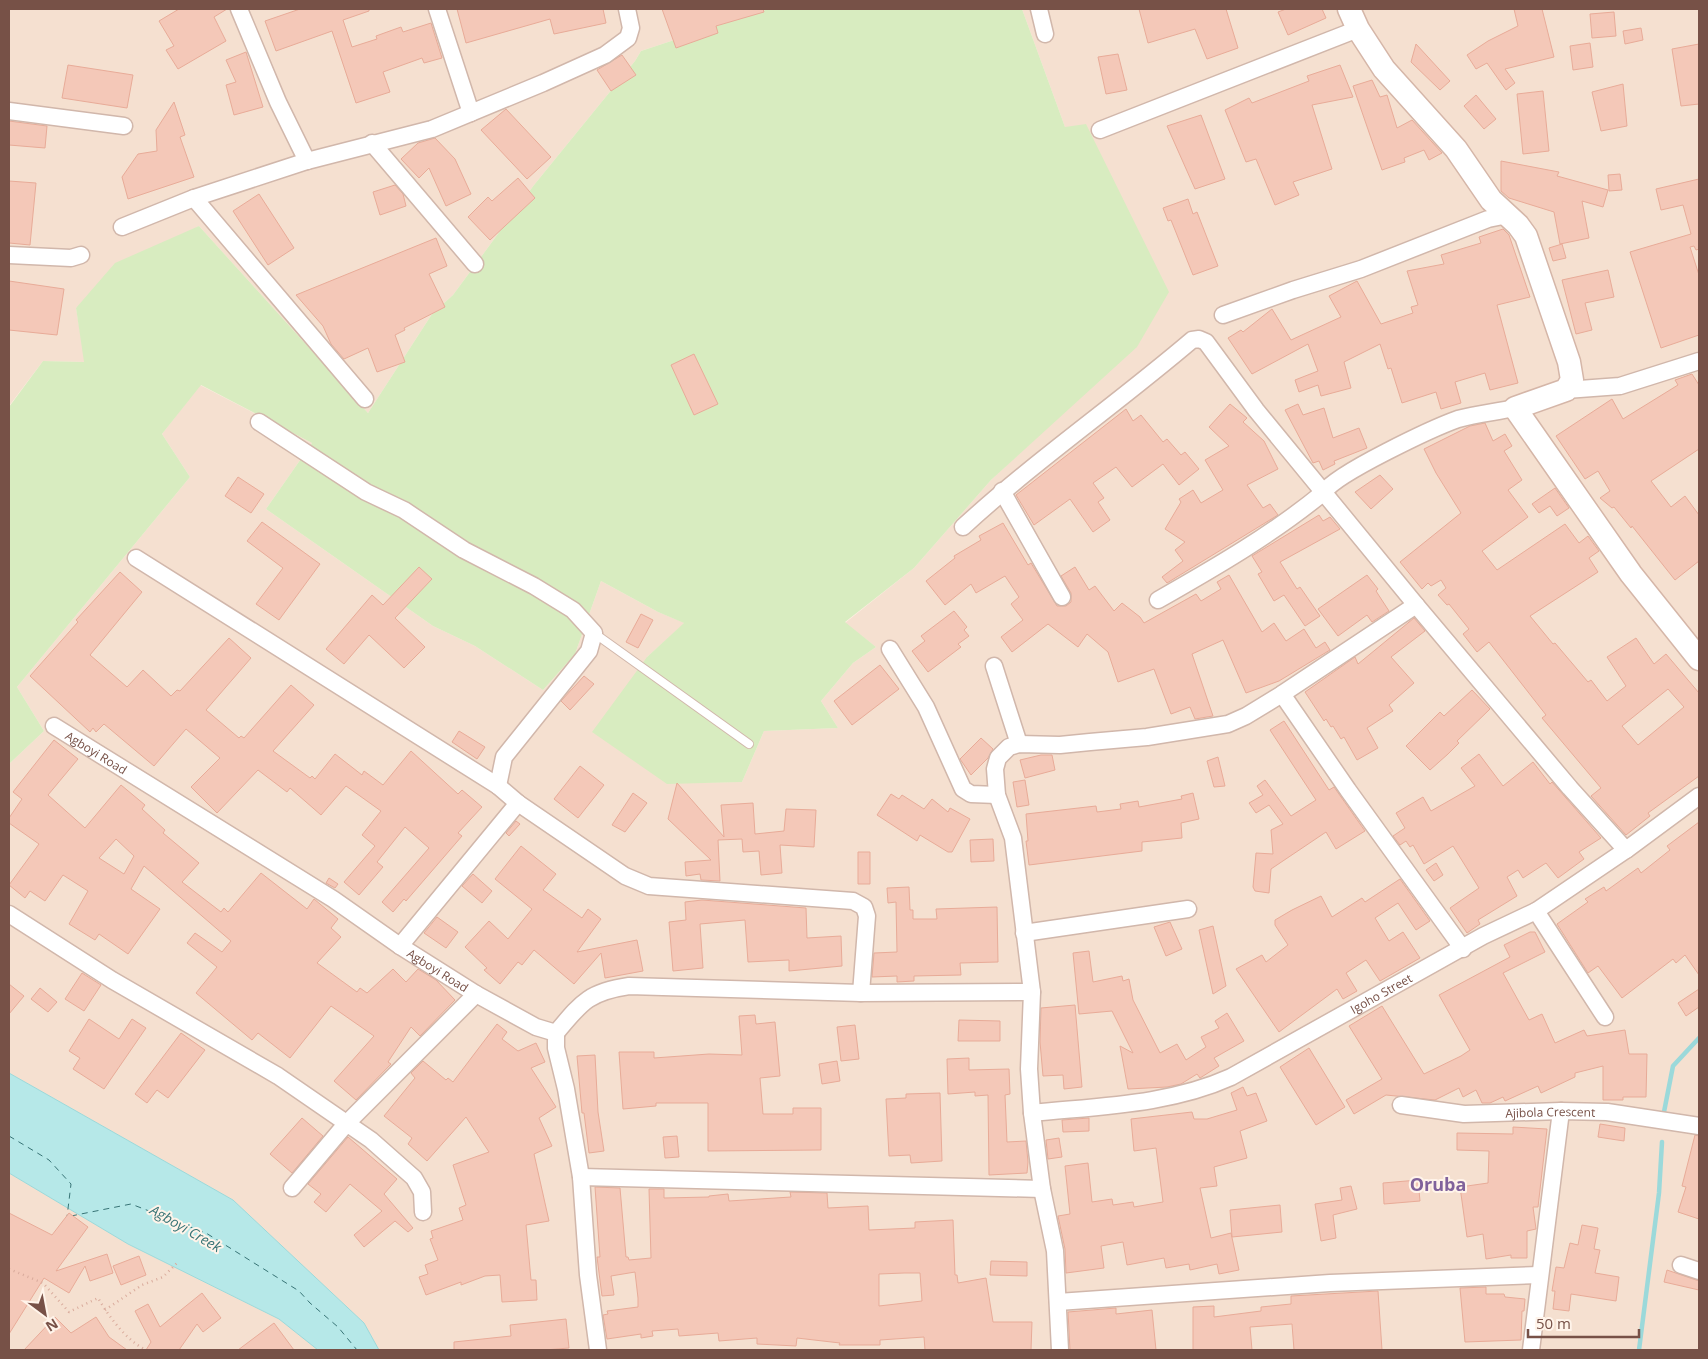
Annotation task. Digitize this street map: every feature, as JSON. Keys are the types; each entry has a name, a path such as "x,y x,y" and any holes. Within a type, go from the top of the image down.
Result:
{"street":[{"path":"240,9 278,102 307,161"},
{"path":"437,9 471,113"},
{"path":"122,227 194,198 307,161 432,129 471,113 605,55 628,38 631,28 627,9"},
{"path":"1039,9 1044,34"},
{"path":"1349,9 1358,29 1384,69 1456,149 1491,200 1518,225 1526,236 1569,362 1572,380 1566,390"},
{"path":"1100,130 1358,29"},
{"path":"9,111 124,126"},
{"path":"372,143 475,264"},
{"path":"194,198 365,399"},
{"path":"1223,315 1293,290 1361,269 1488,219 1508,216"},
{"path":"9,255 71,258 81,255"},
{"path":"963,527 1002,491 1192,340 1199,339 1206,342 1256,410 1416,605 1570,788 1626,850"},
{"path":"1158,600 1234,557 1288,522 1324,492 1328,486 1346,474 1418,436 1459,419 1515,408 1566,390 1620,386 1699,361"},
{"path":"1515,408 1632,574 1699,659"},
{"path":"259,422 366,492 404,510 464,550 534,586 573,610 594,633 589,652 504,756 498,786"},
{"path":"1002,491 1062,597"},
{"path":"136,558 498,786 518,803 625,876 649,886 852,901 864,908 867,916 861,993"},
{"path":"1060,1350 1055,1251 1042,1189 1032,1113 1029,1069 1032,992 1013,838 997,795 995,769 998,758 1010,747 1019,744 1060,745 1228,724 1246,716 1282,694 1416,605"},
{"path":"890,649 926,707 963,789 971,794 997,795"},
{"path":"994,666 1019,744"},
{"path":"1282,694 1348,790 1463,949"},
{"name":"Agboyi Road","path":"54,726 333,899 400,946 476,994 536,1027 556,1033"},
{"name":"Igoho Street","path":"1032,1113 1162,1098 1210,1086 1237,1074 1359,1004 1463,949 1483,936 1536,912 1626,850 1699,796"},
{"path":"400,946 518,803"},
{"path":"1024,934 1188,909"},
{"path":"1536,912 1605,1017"},
{"path":"9,914 112,980 278,1076 387,1153 414,1178 422,1192 423,1212"},
{"path":"598,1350 588,1275 581,1177 566,1089 556,1048 556,1033 580,1004 605,990 629,986 861,993 1032,992"},
{"path":"292,1188 346,1124 476,994"},
{"name":"Ajibola Crescent","path":"1401,1106 1464,1114 1561,1111 1607,1112 1699,1126"},
{"path":"1531,1350 1561,1111"},
{"path":"581,1177 1042,1189"},
{"path":"1682,1265 1699,1271"},
{"path":"1058,1302 1330,1283 1539,1275"}],"lane":[{"path":"594,633 749,744"}],"path":[{"path":"105,1310 142,1285 163,1278 178,1262"},
{"path":"9,1269 43,1283 68,1312 98,1298 105,1310 134,1344 146,1350"}],"shaded area":[{"path":"9,9 768,9 641,51 635,61 534,185 453,295 432,314 368,413 199,226 76,308 85,362 43,361 9,406"},
{"path":"1022,9 1699,9 1699,1350 379,1350 364,1323 233,1200 9,1073 9,764 44,731 17,687 190,477 162,434 200,385 312,443 266,509 433,626 475,646 543,690 575,654 601,581 658,612 685,623 647,657 667,783 742,782 764,731 838,728 821,701 853,663 876,647 845,623 914,568 991,480 1035,439 1065,127"},
{"path":"9,1173 128,1244 279,1319 318,1350 9,1350"}],"green space":[{"path":"768,9 1022,9 1065,127 1086,124 1169,292 1137,347 991,480 914,568 845,622 876,647 853,663 821,701 838,728 764,731 742,782 667,784 592,732 647,657 684,623 658,612 601,581 575,654 543,690 475,646 433,626 266,509 312,443 201,385 162,434 190,477 17,687 44,731 9,764 9,407 43,361 84,362 76,308 115,263 199,226 368,413 432,314 453,295 534,185 635,61 641,51"}],"water":[{"name":"Agboyi Creek","path":"9,1073 233,1200 364,1323 379,1350 318,1350 279,1319 128,1244 9,1173"}],"building":[{"path":"179,9 227,9 214,17 226,41 178,69 166,50 174,46 159,21"},
{"path":"300,9 369,9 369,11 343,20 352,47 377,39 376,36 401,27 403,32 431,23 442,58 424,63 422,58 383,72 390,92 356,103 332,31 276,51 265,21"},
{"path":"457,9 603,9 606,23 554,34 550,19 466,43"},
{"path":"662,9 763,9 764,12 716,26 718,33 676,48"},
{"path":"1139,9 1226,9 1238,48 1207,59 1195,29 1148,43"},
{"path":"1286,9 1322,9 1326,18 1288,35 1278,12"},
{"path":"1514,9 1542,9 1554,57 1505,69 1515,83 1506,90 1487,63 1476,69 1467,55 1488,41 1518,26"},
{"path":"1614,12 1616,36 1592,38 1590,14"},
{"path":"1641,28 1643,40 1625,44 1623,31"},
{"path":"1590,43 1593,67 1573,70 1570,46"},
{"path":"1416,44 1450,81 1440,90 1411,62"},
{"path":"1699,44 1699,104 1681,106 1672,49"},
{"path":"246,52 263,107 234,115 226,85 236,82 226,60"},
{"path":"1118,54 1127,90 1106,94 1098,57"},
{"path":"622,55 636,75 611,91 597,70"},
{"path":"68,65 133,75 127,108 62,98"},
{"path":"1340,65 1353,97 1312,105 1332,169 1293,182 1299,195 1275,205 1256,159 1246,162 1225,110 1249,98 1252,103 1309,81 1307,76"},
{"path":"1372,80 1380,97 1387,95 1397,128 1412,120 1442,153 1429,160 1424,150 1404,158 1405,162 1382,170 1353,86"},
{"path":"1623,84 1627,126 1601,131 1592,92"},
{"path":"1543,91 1549,151 1523,154 1517,94"},
{"path":"1476,95 1496,119 1484,129 1464,106"},
{"path":"174,102 185,135 180,137 194,177 128,199 122,177 138,154 157,151 156,130"},
{"path":"506,109 551,157 527,179 481,130"},
{"path":"1201,115 1225,179 1195,189 1167,126"},
{"path":"9,121 47,126 45,148 9,145"},
{"path":"435,138 455,159 471,194 446,206 429,168 419,178 401,159 418,143"},
{"path":"1501,161 1559,172 1557,176 1608,190 1603,207 1582,201 1589,238 1560,244 1554,212 1509,198 1501,191"},
{"path":"1620,174 1622,190 1609,191 1608,175"},
{"path":"518,178 535,198 490,240 468,217 488,197 492,201"},
{"path":"1699,179 1699,249 1696,250 1694,246 1690,247 1699,275 1699,335 1661,348 1630,252 1691,234 1683,205 1661,210 1656,189"},
{"path":"9,181 36,183 30,245 9,243"},
{"path":"395,185 403,194 406,206 380,215 373,192"},
{"path":"259,194 294,248 268,265 233,211"},
{"path":"1188,199 1193,214 1197,212 1218,266 1193,275 1171,220 1168,221 1163,208"},
{"path":"1503,229 1509,235 1530,297 1497,305 1518,383 1490,390 1485,373 1455,382 1461,403 1441,409 1436,392 1402,403 1391,368 1388,369 1380,344 1344,362 1351,388 1321,396 1318,385 1299,392 1295,380 1318,371 1308,344 1252,374 1228,338 1241,330 1243,332 1272,309 1291,340 1341,317 1329,296 1357,281 1381,324 1413,313 1411,307 1418,305 1407,271 1444,264 1441,255 1481,243 1479,237"},
{"path":"436,238 447,266 429,274 445,307 404,328 405,330 395,335 405,362 377,372 368,348 344,359 331,344 323,326 296,295"},
{"path":"1562,244 1566,258 1553,261 1549,248"},
{"path":"1608,270 1614,297 1585,303 1592,330 1576,334 1562,280"},
{"path":"9,281 64,289 57,335 9,330"},
{"path":"694,354 718,404 694,415 671,365"},
{"path":"1692,374 1699,385 1699,449 1651,481 1671,507 1685,496 1699,515 1699,561 1675,580 1632,526 1631,528 1614,507 1612,508 1600,498 1610,491 1598,471 1585,479 1556,436 1612,399 1623,419 1678,385 1675,380"},
{"path":"1230,404 1247,418 1243,422 1264,441 1278,469 1247,485 1263,508 1270,504 1278,515 1167,583 1162,577 1183,561 1175,550 1185,542 1165,529 1181,502 1179,499 1193,490 1201,503 1223,490 1205,460 1229,446 1209,427"},
{"path":"1298,404 1303,415 1324,408 1333,438 1359,428 1367,448 1334,461 1335,464 1323,470 1319,461 1313,463 1285,410"},
{"path":"1126,409 1133,421 1141,415 1163,442 1167,439 1181,455 1185,452 1199,469 1179,485 1163,464 1132,487 1116,467 1093,483 1104,498 1098,502 1110,520 1093,532 1070,499 1034,525 1016,495"},
{"path":"1485,423 1493,441 1505,434 1512,446 1504,451 1522,480 1508,490 1528,517 1482,551 1497,570 1565,524 1579,543 1588,536 1599,551 1589,558 1598,572 1530,616 1553,644 1555,643 1588,682 1591,680 1607,701 1626,686 1607,657 1636,638 1654,664 1666,654 1699,693 1699,776 1648,813 1650,816 1626,835 1591,796 1601,788 1542,718 1546,715 1489,642 1477,652 1463,634 1469,629 1449,604 1447,605 1438,595 1446,588 1441,580 1431,586 1428,583 1422,589 1400,562 1461,513 1436,473 1424,449 1470,426","holes":["1668,689 1684,707 1638,745 1622,726"]},
{"path":"1380,475 1393,489 1371,509 1355,492"},
{"path":"238,477 264,494 251,513 225,496"},
{"path":"1555,488 1569,508 1557,516 1550,506 1539,513 1532,504"},
{"path":"1319,515 1323,521 1330,517 1340,529 1280,562 1297,589 1300,587 1320,616 1305,626 1284,595 1274,601 1258,574 1262,572 1252,556"},
{"path":"262,522 320,564 279,620 256,604 283,568 247,541"},
{"path":"1003,523 1028,565 1031,563 1057,606 1066,606 1071,602 1071,593 1061,576 1075,567 1089,590 1095,586 1114,611 1122,603 1140,617 1144,623 1196,594 1201,601 1221,589 1217,582 1229,575 1262,632 1274,623 1286,641 1304,629 1316,648 1325,642 1330,650 1279,681 1246,693 1223,640 1192,654 1213,716 1195,719 1190,707 1171,714 1154,669 1118,682 1108,652 1087,634 1078,647 1048,624 1012,652 1001,637 1023,620 1011,604 1019,597 1005,576 976,593 971,584 945,605 926,581 955,558 954,556 981,540 979,536"},
{"path":"419,567 432,579 395,618 425,647 404,668 369,635 344,664 326,649 372,595 383,605"},
{"path":"120,572 142,592 90,655 127,687 143,670 171,696 177,690 180,691 229,638 251,658 206,710 239,738 241,736 244,738 291,685 314,705 273,751 310,778 312,776 315,779 335,754 362,775 364,771 383,785 411,751 458,794 462,790 482,807 458,833 462,836 406,901 404,899 393,912 382,902 429,848 405,827 377,862 383,867 359,895 344,882 375,846 362,835 381,811 346,786 321,815 290,788 287,792 258,770 217,813 191,787 220,758 186,729 154,766 104,724 96,732 93,728 90,732 30,676 78,622 76,620"},
{"path":"1367,575 1378,589 1376,591 1389,611 1372,622 1367,615 1338,636 1318,609"},
{"path":"954,611 967,627 964,630 969,636 958,644 961,647 928,672 912,651 925,641 921,636"},
{"path":"641,614 653,620 638,648 626,642"},
{"path":"1414,618 1425,631 1391,657 1414,683 1389,705 1393,711 1367,728 1378,748 1357,760 1344,737 1341,739 1333,726 1331,727 1326,719 1324,721 1305,692 1355,657 1358,664"},
{"path":"880,665 899,689 852,725 834,701"},
{"path":"584,676 594,684 570,710 561,701"},
{"path":"1472,690 1490,709 1457,741 1459,743 1430,770 1406,746 1440,712 1444,716"},
{"path":"1284,721 1329,790 1334,787 1365,831 1336,849 1326,832 1271,869 1269,893 1255,891 1253,887 1256,853 1273,854 1271,830 1283,824 1269,805 1256,813 1249,803 1263,795 1257,786 1265,780 1291,816 1316,800 1270,730"},
{"path":"459,731 485,747 477,759 452,742"},
{"path":"981,738 993,749 988,758 971,775 960,759"},
{"path":"54,740 78,759 48,795 85,828 121,785 145,805 142,809 165,830 163,833 199,863 182,882 221,912 224,908 228,912 261,873 307,909 314,899 338,919 331,928 341,937 317,963 357,992 360,988 367,993 393,969 406,982 418,969 436,980 455,1000 420,1036 411,1027 388,1062 391,1064 356,1100 334,1081 374,1036 331,1006 290,1058 258,1033 252,1040 196,993 217,967 187,943 195,933 222,952 231,941 144,866 131,889 160,909 128,954 99,934 95,940 69,924 88,891 63,875 45,901 30,891 25,898 9,885 39,844 9,823 9,818 22,799 13,792","holes":["116,839 134,856 124,874 99,858"]},
{"path":"1479,754 1503,786 1533,762 1550,784 1552,782 1601,838 1579,852 1584,859 1558,878 1546,863 1523,878 1518,870 1507,877 1517,896 1478,920 1480,924 1467,933 1450,908 1479,888 1453,846 1424,864 1413,845 1410,847 1406,841 1400,845 1393,836 1405,828 1396,813 1423,797 1431,811 1475,786 1461,768"},
{"path":"1041,755 1052,755 1055,770 1025,778 1020,760"},
{"path":"1218,757 1225,786 1214,787 1207,761"},
{"path":"580,766 604,785 578,818 554,799"},
{"path":"1025,780 1029,805 1017,807 1013,782"},
{"path":"677,783 724,837 721,805 753,803 755,834 784,831 786,809 816,810 814,847 780,845 782,873 761,875 759,851 743,852 742,839 718,840 720,881 701,880 700,874 686,876 685,862 711,860 668,819"},
{"path":"633,793 647,803 625,832 612,825"},
{"path":"1193,793 1199,819 1181,823 1182,838 1142,842 1142,851 1029,865 1026,841 1028,841 1026,814 1096,806 1097,812 1121,809 1120,804 1138,801 1139,807 1182,799 1181,796"},
{"path":"891,794 899,799 902,795 924,809 932,799 948,812 950,808 970,819 952,852 948,852 920,835 917,841 877,815"},
{"path":"516,821 520,824 509,836 506,833"},
{"path":"1699,822 1699,975 1685,955 1676,963 1673,959 1622,998 1598,966 1588,973 1557,924 1588,902 1585,899 1604,887 1606,891 1638,868 1641,873 1670,850 1667,846"},
{"path":"993,839 994,861 971,862 970,840"},
{"path":"521,846 556,874 543,890 582,918 588,909 601,919 577,952 637,940 643,971 605,978 601,953 574,984 534,950 522,965 518,962 500,984 484,970 487,968 465,947 489,921 508,939 532,909 495,879"},
{"path":"858,852 870,852 870,884 858,884"},
{"path":"1436,863 1443,875 1434,881 1426,870"},
{"path":"473,874 492,891 482,903 462,886"},
{"path":"329,878 338,884 335,888 326,883"},
{"path":"1400,879 1430,921 1416,930 1398,903 1375,918 1389,941 1403,932 1420,958 1380,981 1366,960 1346,973 1357,991 1343,999 1337,989 1279,1032 1236,969 1262,955 1266,962 1288,945 1275,925 1275,920 1292,910 1321,896 1332,917 1362,898 1365,902"},
{"path":"909,887 910,910 913,910 913,919 937,919 936,909 997,907 998,962 960,963 961,975 914,976 914,981 897,982 897,976 872,977 874,953 897,952 896,902 888,903 887,888"},
{"path":"702,900 806,908 807,938 841,936 842,966 789,971 789,960 748,962 745,920 700,924 703,968 673,971 669,922 686,920 685,902"},
{"path":"437,917 458,932 446,948 424,933"},
{"path":"1170,922 1182,949 1166,956 1154,927"},
{"path":"1213,926 1226,986 1213,994 1199,930"},
{"path":"1530,932 1535,932 1545,952 1503,973 1529,1020 1542,1014 1555,1043 1584,1030 1587,1036 1625,1030 1629,1054 1647,1054 1646,1097 1623,1097 1623,1100 1603,1100 1603,1066 1575,1073 1575,1077 1541,1093 1538,1086 1505,1101 1503,1097 1490,1103 1482,1103 1476,1090 1463,1097 1459,1088 1435,1100 1386,1095 1354,1114 1346,1100 1382,1079 1349,1026 1382,1006 1424,1074 1461,1056 1470,1050 1439,995 1510,957 1504,945"},
{"path":"1089,951 1093,982 1122,976 1123,981 1129,979 1133,1000 1160,1053 1177,1044 1186,1060 1206,1047 1201,1037 1219,1028 1215,1021 1227,1013 1244,1041 1214,1058 1219,1066 1200,1078 1197,1074 1181,1084 1167,1087 1128,1089 1120,1046 1133,1053 1112,1011 1079,1014 1073,953"},
{"path":"82,973 101,985 84,1011 65,999"},
{"path":"9,984 24,996 9,1014"},
{"path":"40,988 57,1002 48,1012 31,999"},
{"path":"1699,989 1699,1007 1686,1016 1678,1003"},
{"path":"1075,1005 1082,1087 1064,1089 1063,1075 1043,1076 1040,1042 1041,1008"},
{"path":"755,1015 756,1024 775,1022 780,1076 760,1078 763,1114 793,1114 793,1108 821,1108 821,1150 708,1151 708,1103 656,1103 656,1106 623,1109 619,1052 654,1052 654,1058 709,1054 742,1055 739,1016"},
{"path":"89,1019 119,1039 132,1019 146,1028 104,1089 73,1069 80,1058 69,1051"},
{"path":"959,1020 1000,1021 1000,1041 958,1041"},
{"path":"497,1024 507,1032 502,1039 518,1051 536,1043 545,1062 531,1068 556,1107 539,1118 552,1146 534,1154 549,1221 526,1225 531,1280 536,1280 537,1300 502,1302 500,1275 485,1276 461,1285 461,1282 426,1295 419,1277 428,1274 425,1265 438,1260 430,1239 433,1238 431,1231 463,1220 459,1208 466,1205 453,1165 489,1152 466,1117 427,1161 408,1144 412,1138 384,1116 415,1078 411,1073 423,1061 446,1080 448,1078 453,1082"},
{"path":"855,1025 859,1059 841,1061 837,1027"},
{"path":"181,1033 205,1050 168,1098 157,1090 147,1103 135,1094"},
{"path":"1309,1048 1345,1107 1316,1125 1280,1067"},
{"path":"595,1055 598,1112 604,1151 589,1153 584,1113 582,1113 577,1056"},
{"path":"969,1058 969,1070 1009,1069 1010,1094 1005,1095 1007,1142 1026,1141 1027,1173 989,1175 988,1095 975,1096 975,1092 948,1094 947,1059"},
{"path":"837,1061 840,1081 822,1084 819,1064"},
{"path":"1243,1087 1247,1096 1256,1093 1267,1121 1240,1131 1247,1158 1214,1167 1217,1186 1200,1188 1211,1238 1231,1233 1239,1270 1219,1274 1217,1264 1190,1270 1189,1264 1166,1268 1164,1258 1127,1265 1123,1242 1101,1246 1104,1268 1066,1273 1065,1249 1058,1216 1070,1214 1065,1166 1088,1163 1092,1202 1112,1199 1113,1205 1133,1202 1134,1207 1163,1202 1156,1148 1134,1151 1131,1119 1192,1112 1194,1119 1207,1119 1237,1110 1231,1093"},
{"path":"940,1093 942,1161 911,1163 910,1155 889,1156 886,1099 906,1098 906,1094"},
{"path":"302,1118 323,1136 292,1173 270,1154"},
{"path":"1089,1118 1089,1131 1063,1132 1062,1120"},
{"path":"1600,1124 1625,1128 1624,1141 1598,1137"},
{"path":"1513,1127 1547,1129 1538,1207 1533,1207 1536,1229 1527,1231 1527,1258 1511,1258 1511,1255 1486,1259 1483,1234 1467,1237 1460,1187 1488,1183 1489,1151 1457,1150 1457,1133 1513,1134"},
{"path":"1695,1135 1699,1136 1699,1219 1678,1212 1686,1187 1682,1186"},
{"path":"677,1136 679,1157 665,1158 663,1137"},
{"path":"348,1137 397,1179 384,1194 413,1228 408,1232 395,1221 364,1247 354,1235 382,1211 350,1184 326,1212 314,1202 321,1194 308,1184"},
{"path":"1059,1138 1062,1157 1048,1159 1046,1140"},
{"path":"1418,1180 1420,1201 1384,1204 1383,1183"},
{"path":"1351,1186 1357,1209 1333,1215 1336,1238 1321,1241 1315,1204 1342,1200 1340,1188"},
{"path":"595,1187 620,1188 626,1257 629,1260 651,1258 649,1189 664,1189 664,1198 709,1197 728,1194 729,1201 791,1197 790,1192 827,1193 828,1208 868,1206 869,1230 915,1228 915,1222 953,1220 955,1275 957,1275 958,1283 986,1278 993,1322 1032,1322 1031,1350 925,1350 924,1337 880,1340 880,1345 839,1345 840,1343 797,1338 796,1346 757,1344 757,1338 719,1341 718,1333 679,1336 678,1329 652,1331 653,1336 641,1338 641,1334 607,1339 603,1315 608,1314 607,1311 638,1307 638,1298 635,1272 611,1276 614,1295 602,1296 597,1257 600,1257","holes":["920,1273 922,1301 879,1306 879,1274"]},
{"path":"1280,1205 1282,1232 1232,1237 1230,1210"},
{"path":"9,1213 52,1235 69,1213 88,1227 56,1271 107,1254 113,1273 90,1281 85,1266 69,1293 44,1278 9,1334"},
{"path":"1582,1225 1598,1228 1594,1249 1600,1250 1595,1273 1619,1277 1616,1301 1571,1294 1569,1311 1553,1309 1555,1291 1552,1291 1556,1267 1564,1268 1570,1243 1578,1245"},
{"path":"139,1256 146,1275 121,1285 113,1266"},
{"path":"991,1261 1027,1262 1027,1276 990,1275"},
{"path":"1667,1270 1699,1281 1699,1290 1664,1282"},
{"path":"1486,1287 1486,1294 1504,1294 1505,1297 1525,1299 1524,1311 1522,1311 1521,1340 1465,1342 1460,1288"},
{"path":"1378,1291 1382,1350 1294,1350 1292,1324 1250,1327 1252,1350 1193,1350 1193,1307 1214,1306 1214,1317 1261,1311 1261,1307 1291,1304 1291,1296"},
{"path":"202,1293 221,1318 203,1332 197,1324 179,1350 146,1350 151,1342 135,1311 148,1304 160,1327"},
{"path":"1116,1308 1116,1314 1152,1310 1156,1350 1070,1350 1068,1312"},
{"path":"55,1317 71,1333 96,1317 109,1337 127,1350 24,1350"},
{"path":"566,1319 569,1348 545,1350 454,1350 454,1342 511,1336 510,1325"},
{"path":"274,1323 294,1350 238,1350"}],"waterway":[{"path":"1663,1117 1673,1066 1699,1038"},
{"path":"1639,1350 1659,1193 1662,1142"}],"ferry route":[{"path":"9,1136 49,1160 71,1184 67,1217"},
{"path":"71,1216 131,1204 206,1233 299,1291 338,1327 357,1350"}],"district":[{"name":"Oruba","path":"1438,1184"}]}
